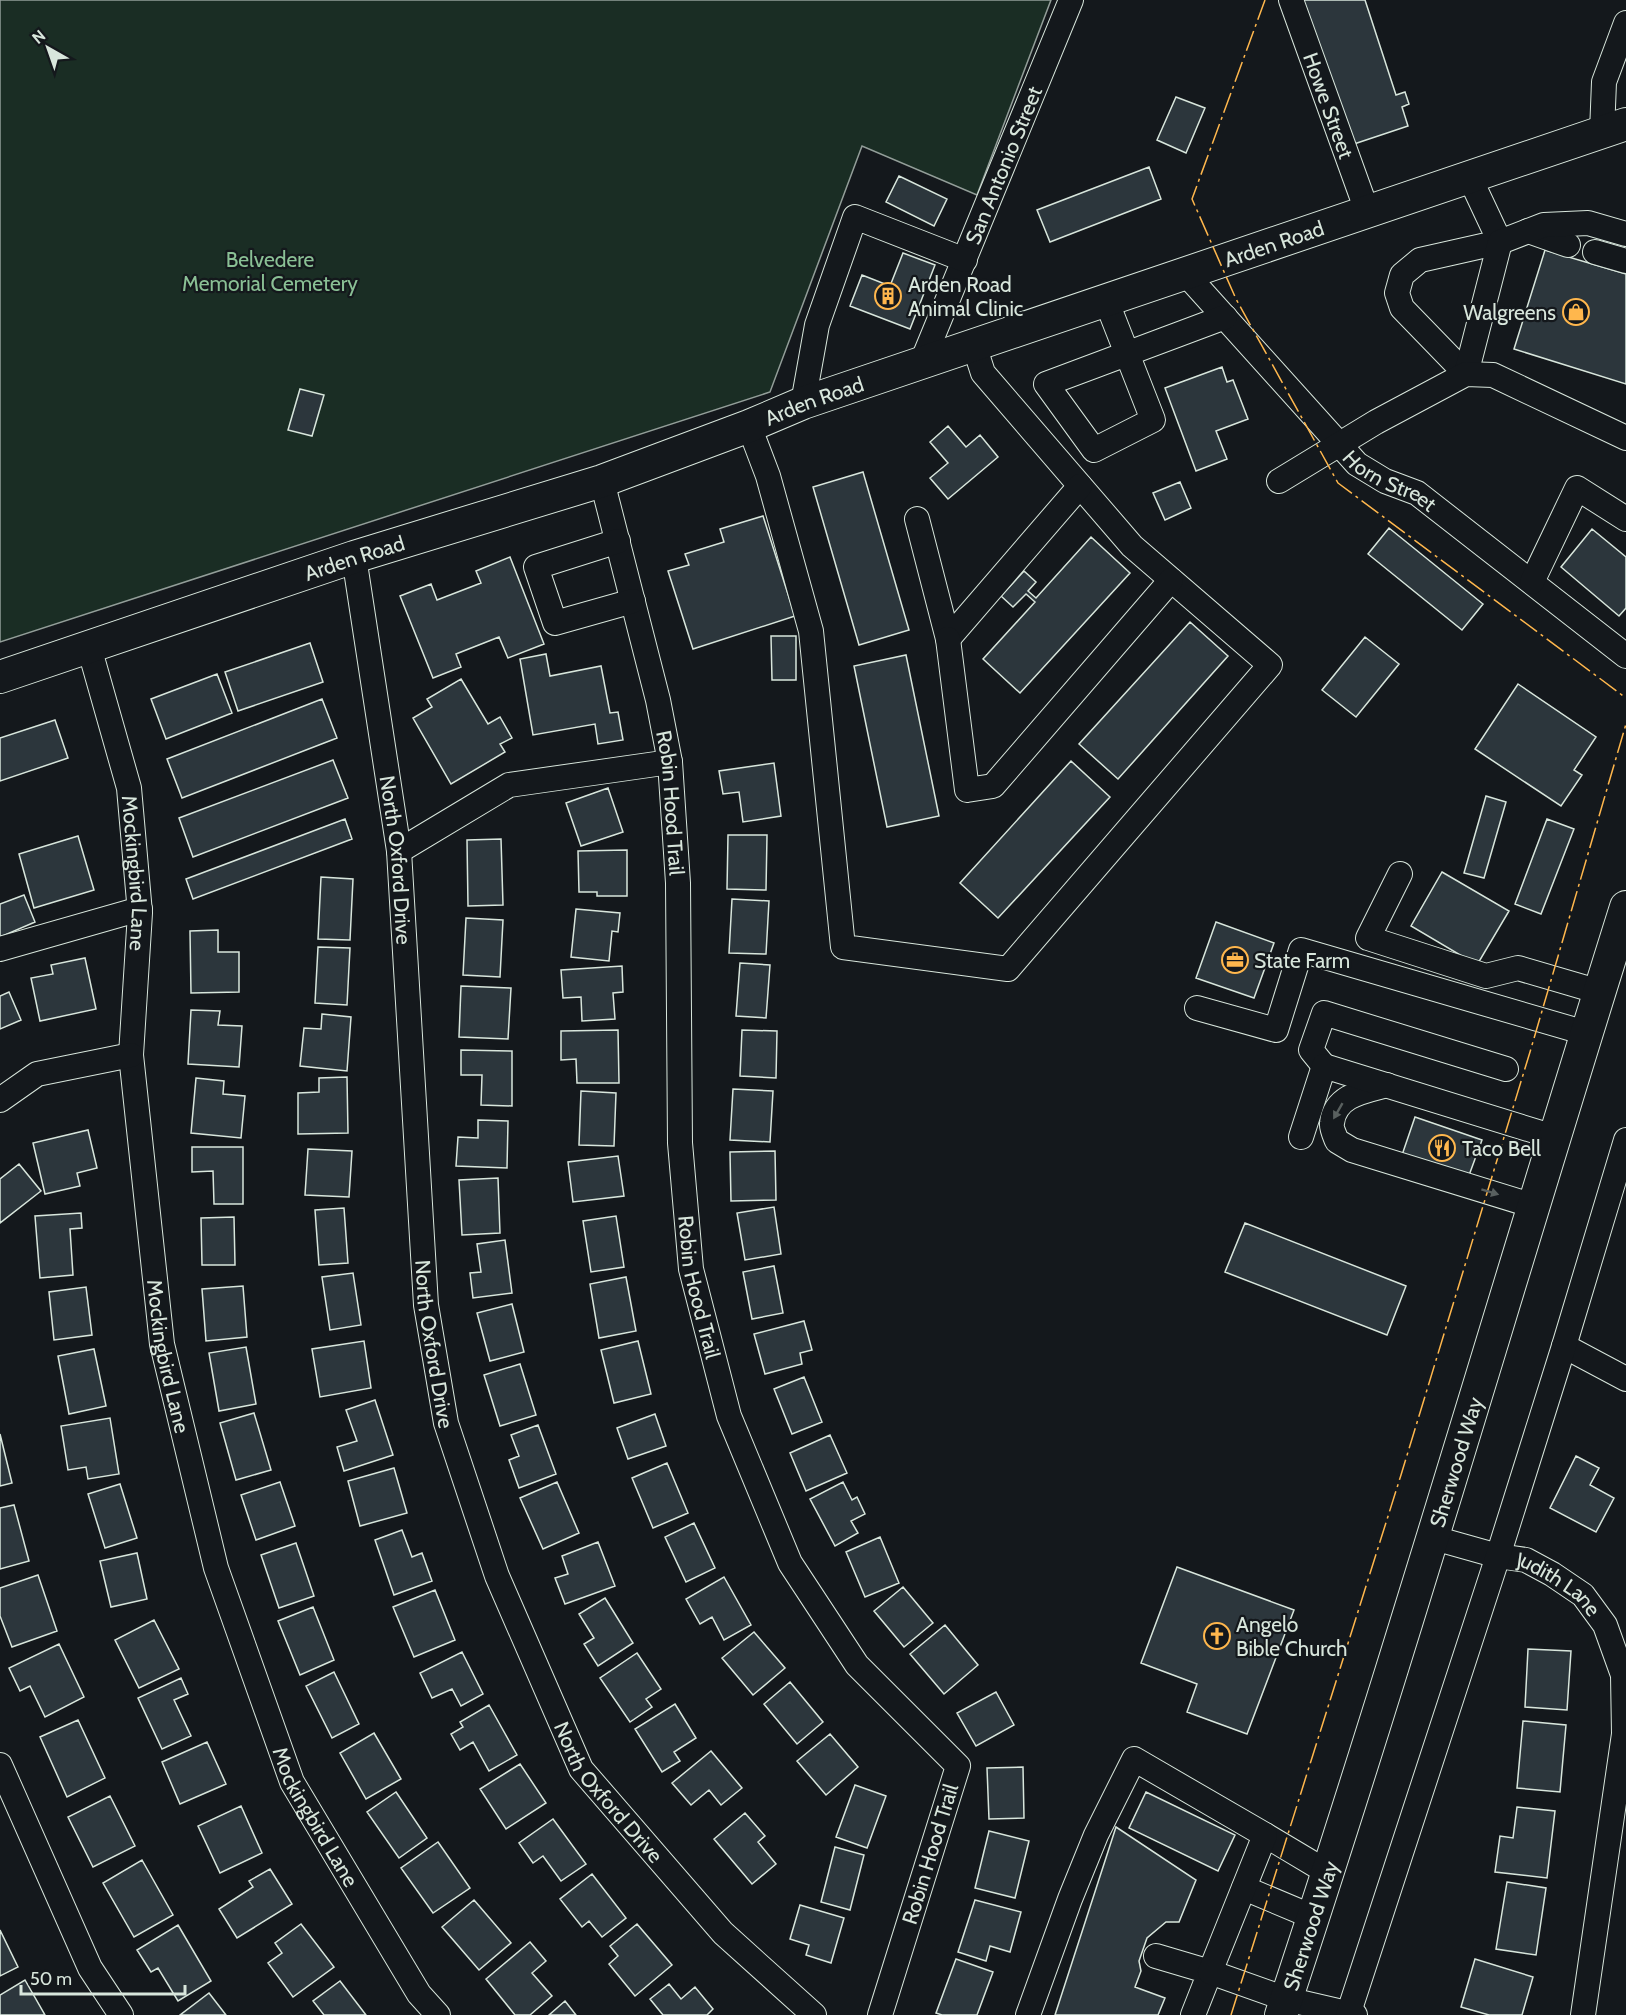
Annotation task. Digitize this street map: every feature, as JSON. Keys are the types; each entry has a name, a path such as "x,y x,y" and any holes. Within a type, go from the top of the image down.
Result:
{"main road":[{"name":"Arden Road","path":"0,677 354,558 602,481 749,426 803,403 1614,128"},
{"name":"Sherwood Way","path":"1284,2007 1434,1538 1554,1137 1626,907"}],"street":[{"name":"San Antonio Street","path":"922,362 1071,0"},
{"name":"Howe Street","path":"1291,0 1367,211"},
{"path":"1614,128 1604,82 1621,46 1626,23"},
{"path":"1466,374 1500,242 1468,176"},
{"path":"803,403 817,325 855,218 965,260"},
{"path":"1466,374 1402,308 1397,293 1402,274 1420,260 1500,242 1544,225 1588,223 1626,234"},
{"path":"1528,231 1568,245"},
{"path":"1595,252 1626,261"},
{"name":"Horn Street","path":"1185,273 1357,464 1385,481 1418,493 1626,656"},
{"path":"1106,300 1128,355 1153,420 1094,450 1046,384 1128,355 1225,317"},
{"path":"749,426 768,476 812,631 843,947 1008,969 1270,665 1132,546 983,373 974,345"},
{"path":"1279,481 1376,422 1466,374 1493,375 1626,438"},
{"name":"Robin Hood Trail","path":"602,481 658,700 670,762 678,883 680,1143 691,1269 729,1416 790,1563 850,1656 957,1766 880,2015"},
{"path":"948,639 1080,486"},
{"path":"1532,582 1577,488 1626,519"},
{"path":"917,519 948,639 967,790 993,786 1171,580"},
{"path":"618,541 536,567 555,622 633,601"},
{"name":"North Oxford Drive","path":"354,558 399,851 426,1305 446,1423 497,1576 581,1769 723,1933 814,2015"},
{"name":"Mockingbird Lane","path":"89,647 129,788 140,909 131,1055 162,1344 216,1568 292,1782 419,1994 438,2015"},
{"path":"399,851 509,785 670,762"},
{"path":"1400,874 1368,938 1486,976 1518,968 1600,992"},
{"path":"0,949 140,909"},
{"path":"1197,1008 1276,1030 1302,950 1586,1033"},
{"path":"1506,1069 1324,1012 1311,1050 1324,1066 1554,1137"},
{"path":"0,1100 37,1074 131,1055"},
{"path":"1301,1137 1324,1066"},
{"path":"1387,1085 1351,1094 1337,1107 1332,1124 1337,1141 1352,1150 1534,1206"},
{"path":"1156,1956 1210,1972 1284,2007 1350,2014 1498,1556 1625,1148"},
{"path":"1564,1346 1626,1379"},
{"name":"Judith Lane","path":"1434,1538 1498,1556 1526,1560 1552,1574 1583,1596 1605,1625 1623,1675 1624,1734 1582,2015"},
{"path":"1028,2015 1096,1835 1134,1760 1327,1872"},
{"path":"0,1765 90,1968 121,2015"},
{"path":"1192,2015 1264,1835"},
{"path":"1244,1888 1313,1917"}],"green space":[{"name":"Belvedere Memorial Cemetery","path":"0,0 1051,0 977,195 862,146 770,392 0,642"}],"building":[{"path":"1301,0 1365,0 1396,95 1405,92 1409,104 1402,107 1408,126 1348,146"},
{"path":"1176,97 1205,108 1186,153 1157,140"},
{"path":"1149,167 1161,199 1050,242 1037,210"},
{"path":"899,176 947,199 934,226 886,202"},
{"name":"Walgreens","path":"1545,250 1626,274 1626,384 1514,349"},
{"name":"Arden Road Animal Clinic","path":"903,253 935,265 910,329 850,306 862,275 890,286"},
{"path":"1222,367 1227,382 1233,380 1248,419 1216,431 1227,459 1196,471 1165,388"},
{"path":"300,389 324,395 312,436 288,430"},
{"path":"948,426 966,447 980,435 998,457 948,499 930,478 948,463 930,442"},
{"path":"863,472 909,630 859,645 813,487"},
{"path":"1180,482 1191,508 1165,520 1153,493"},
{"path":"763,516 795,616 693,649 668,571 689,565 685,554 724,542 720,529"},
{"path":"1389,528 1483,604 1462,630 1368,554"},
{"path":"1592,529 1626,557 1626,608 1619,616 1561,567"},
{"path":"1091,537 1130,573 1020,693 983,659 1035,602 1026,594 1013,607 1001,596 1024,571 1036,582 1028,591 1036,598"},
{"path":"510,557 544,644 508,658 499,637 456,654 461,667 433,678 400,596 431,584 437,600 481,583 476,571"},
{"path":"1190,622 1228,656 1118,779 1079,744"},
{"path":"771,636 796,636 796,680 772,680"},
{"path":"1365,637 1399,664 1356,717 1322,690"},
{"path":"310,643 323,682 238,711 225,672"},
{"path":"546,654 550,676 601,666 610,713 618,712 623,740 598,744 595,724 533,735 520,659"},
{"path":"906,655 939,816 887,827 854,666"},
{"path":"217,674 232,713 166,739 151,699"},
{"path":"461,679 488,724 500,717 512,738 500,744 505,752 451,784 413,718 432,707 427,699"},
{"path":"1518,684 1596,737 1574,770 1582,775 1561,806 1475,749"},
{"path":"322,699 337,738 182,798 167,759"},
{"path":"55,720 68,758 0,781 0,738"},
{"path":"333,760 348,798 193,857 179,818"},
{"path":"1071,761 1110,797 998,918 960,883"},
{"path":"774,763 781,816 743,822 739,792 723,794 719,771"},
{"path":"608,788 623,832 581,846 566,803"},
{"path":"1486,796 1506,802 1484,878 1464,873"},
{"path":"345,819 352,839 193,899 186,879"},
{"path":"1547,819 1574,829 1541,914 1515,904"},
{"path":"728,835 767,835 766,890 727,889"},
{"path":"78,836 94,890 34,908 19,854"},
{"path":"501,839 503,905 468,906 467,840"},
{"path":"627,850 627,896 597,896 597,892 579,892 578,851"},
{"path":"1442,872 1509,911 1477,965 1411,926"},
{"path":"321,877 353,879 350,940 318,939"},
{"path":"24,895 35,922 0,937 0,904"},
{"path":"732,899 769,901 766,954 729,953"},
{"path":"576,909 620,913 618,932 612,931 609,961 571,957"},
{"path":"466,918 503,920 500,977 463,975"},
{"name":"State Farm","path":"1216,922 1274,943 1254,998 1196,978"},
{"path":"218,930 218,952 239,952 239,992 191,993 190,931"},
{"path":"318,947 350,948 347,1005 315,1003"},
{"path":"85,958 96,1009 40,1021 31,978 53,974 51,965"},
{"path":"740,963 770,965 766,1018 736,1016"},
{"path":"622,966 623,992 613,993 615,1019 582,1021 581,997 563,998 561,970"},
{"path":"461,986 511,988 508,1039 459,1037"},
{"path":"9,992 21,1020 0,1029 0,996"},
{"path":"191,1010 220,1011 218,1025 242,1026 239,1067 188,1064"},
{"path":"322,1014 351,1017 347,1071 300,1066 304,1028 321,1029"},
{"path":"618,1030 619,1083 577,1083 576,1059 561,1060 561,1031"},
{"path":"742,1030 777,1031 776,1078 740,1076"},
{"path":"461,1050 512,1051 512,1106 481,1105 482,1075 461,1075"},
{"path":"347,1077 348,1133 298,1134 298,1093 319,1092 319,1078"},
{"path":"196,1078 224,1081 223,1094 245,1096 241,1138 191,1133"},
{"path":"733,1089 773,1091 770,1142 730,1140"},
{"path":"581,1091 616,1093 614,1146 579,1145"},
{"name":"Taco Bell","path":"1415,1117 1482,1140 1468,1178 1402,1155"},
{"path":"478,1120 508,1121 507,1168 456,1166 458,1137 478,1138"},
{"path":"88,1130 97,1168 77,1173 80,1186 45,1194 33,1143"},
{"path":"192,1147 243,1147 243,1204 214,1204 213,1171 192,1172"},
{"path":"308,1149 352,1151 349,1197 305,1195"},
{"path":"775,1151 776,1200 731,1201 730,1152"},
{"path":"618,1156 624,1196 573,1202 568,1162"},
{"path":"19,1164 41,1191 0,1223 0,1179"},
{"path":"498,1178 500,1233 462,1235 459,1180"},
{"path":"774,1207 781,1254 745,1260 737,1213"},
{"path":"344,1208 348,1263 319,1265 315,1210"},
{"path":"81,1213 82,1228 70,1229 73,1275 40,1278 35,1216"},
{"path":"616,1216 624,1267 591,1272 583,1221"},
{"path":"234,1217 235,1265 202,1265 201,1218"},
{"path":"1245,1223 1406,1286 1387,1335 1225,1272"},
{"path":"505,1240 512,1293 473,1298 470,1273 481,1272 477,1244"},
{"path":"774,1266 783,1313 752,1319 743,1272"},
{"path":"353,1273 361,1325 330,1330 322,1277"},
{"path":"626,1277 636,1331 599,1338 590,1284"},
{"path":"243,1286 247,1337 206,1341 202,1289"},
{"path":"86,1287 92,1335 54,1340 49,1292"},
{"path":"512,1304 524,1352 490,1361 477,1313"},
{"path":"804,1321 812,1350 800,1353 802,1364 765,1374 754,1334"},
{"path":"364,1341 371,1388 320,1397 312,1349"},
{"path":"638,1341 651,1394 614,1403 601,1350"},
{"path":"246,1347 256,1404 219,1411 209,1353"},
{"path":"94,1349 106,1406 69,1414 58,1356"},
{"path":"520,1364 536,1415 500,1426 484,1375"},
{"path":"804,1377 822,1422 792,1434 774,1389"},
{"path":"375,1400 393,1455 344,1471 337,1447 357,1441 346,1410"},
{"path":"254,1413 271,1470 236,1480 220,1423"},
{"path":"655,1414 666,1446 628,1459 617,1428"},
{"path":"110,1418 119,1474 88,1479 86,1467 68,1470 61,1426"},
{"path":"538,1425 556,1474 519,1488 509,1460 519,1456 511,1435"},
{"path":"0,1434 12,1483 0,1486"},
{"path":"830,1435 847,1473 806,1491 790,1453"},
{"path":"1576,1456 1599,1468 1590,1485 1614,1498 1596,1532 1550,1508"},
{"path":"667,1463 688,1513 653,1528 632,1478"},
{"path":"394,1468 407,1513 360,1526 348,1481"},
{"path":"280,1482 295,1526 256,1540 241,1495"},
{"path":"557,1482 579,1533 543,1549 520,1498"},
{"path":"843,1482 852,1500 857,1497 865,1514 851,1521 858,1533 835,1546 810,1499"},
{"path":"120,1484 137,1538 105,1548 88,1494"},
{"path":"14,1505 29,1561 0,1569 0,1508"},
{"path":"694,1523 715,1568 686,1582 665,1537"},
{"path":"402,1530 412,1557 422,1553 432,1581 394,1595 375,1540"},
{"path":"880,1537 899,1583 865,1597 846,1552"},
{"path":"598,1542 615,1586 565,1604 555,1578 568,1574 562,1556"},
{"path":"296,1543 314,1596 279,1608 261,1555"},
{"path":"137,1553 147,1599 111,1607 100,1561"},
{"name":"Angelo Bible Church","path":"1177,1567 1294,1610 1247,1734 1187,1712 1197,1684 1141,1663"},
{"path":"38,1575 57,1631 12,1647 0,1616 0,1588"},
{"path":"724,1577 751,1625 724,1640 712,1617 700,1624 686,1599"},
{"path":"903,1587 933,1623 904,1647 874,1611"},
{"path":"435,1590 455,1640 414,1657 393,1607"},
{"path":"605,1598 633,1643 598,1666 584,1644 594,1638 579,1614"},
{"path":"313,1607 334,1660 300,1675 278,1621"},
{"path":"154,1620 179,1669 139,1688 115,1640"},
{"path":"945,1625 978,1665 944,1694 910,1654"},
{"path":"754,1632 785,1668 753,1695 722,1658"},
{"path":"59,1644 84,1697 45,1717 30,1686 20,1691 9,1668"},
{"path":"1528,1649 1571,1651 1567,1710 1525,1707"},
{"path":"462,1652 483,1694 461,1706 452,1689 432,1698 420,1673"},
{"path":"637,1653 661,1689 646,1699 652,1707 630,1722 600,1678"},
{"path":"334,1672 359,1724 332,1738 306,1686"},
{"path":"181,1678 188,1694 174,1700 191,1736 162,1749 138,1698"},
{"path":"790,1682 823,1722 797,1744 764,1704"},
{"path":"996,1692 1014,1725 976,1746 957,1713"},
{"path":"675,1704 696,1738 674,1752 680,1761 662,1772 635,1729"},
{"path":"489,1705 517,1755 489,1771 473,1742 460,1750 451,1734 463,1727 460,1722"},
{"path":"78,1720 105,1778 67,1797 40,1737"},
{"path":"1523,1721 1566,1725 1560,1792 1517,1788"},
{"path":"374,1733 401,1779 366,1799 340,1753"},
{"path":"830,1734 858,1767 826,1795 797,1761"},
{"path":"207,1742 226,1784 180,1804 162,1762"},
{"path":"711,1751 742,1788 721,1805 709,1790 691,1805 672,1783"},
{"path":"520,1764 546,1803 506,1829 480,1789"},
{"path":"1023,1767 1024,1818 989,1819 987,1768"},
{"path":"855,1785 886,1796 867,1848 836,1837"},
{"path":"396,1792 427,1838 399,1858 367,1812"},
{"path":"1146,1792 1235,1835 1218,1871 1129,1828"},
{"path":"110,1796 135,1846 93,1867 68,1817"},
{"path":"241,1806 262,1853 220,1873 198,1826"},
{"path":"1517,1807 1555,1811 1547,1878 1495,1872 1500,1836 1513,1838"},
{"path":"745,1813 765,1836 758,1842 776,1864 752,1884 714,1839"},
{"path":"553,1819 586,1864 561,1881 543,1856 533,1863 519,1843"},
{"path":"1116,1827 1196,1880 1179,1922 1166,1922 1147,1938 1139,1961 1141,1971 1135,1987 1165,1998 1158,2015 1055,2015"},
{"path":"989,1831 1029,1841 1015,1898 975,1888"},
{"path":"438,1842 470,1888 433,1913 401,1868"},
{"path":"835,1847 864,1855 850,1910 821,1902"},
{"path":"142,1860 173,1915 134,1937 103,1883"},
{"path":"270,1869 292,1904 237,1938 219,1909 253,1887 249,1881"},
{"path":"592,1874 626,1918 602,1937 589,1921 582,1927 560,1899"},
{"path":"1507,1882 1546,1888 1536,1955 1496,1949"},
{"path":"474,1900 511,1943 479,1970 442,1927"},
{"path":"975,1900 1021,1912 1010,1952 990,1946 986,1961 958,1952"},
{"path":"800,1905 844,1918 831,1963 806,1955 809,1945 790,1939"},
{"path":"301,1924 334,1967 293,1997 268,1963 282,1953 275,1943"},
{"path":"637,1924 672,1965 635,1996 609,1964 618,1956 610,1946"},
{"path":"178,1925 211,1981 178,2001 158,1968 151,1972 137,1950"},
{"path":"0,1930 18,1967 0,1976"},
{"path":"530,1942 546,1961 532,1973 552,1996 530,2015 515,2015 486,1979"},
{"path":"956,1959 993,1972 977,2015 936,2013"},
{"path":"1475,1959 1533,1977 1522,2015 1489,2015 1461,2007"},
{"path":"25,1980 45,2015 0,2015 0,1995"},
{"path":"340,1981 366,2015 324,2015 313,2001"},
{"path":"669,1984 681,1999 695,1987 713,2009 707,2015 663,2015 650,1999"},
{"path":"209,1993 226,2015 180,2015"},
{"path":"565,2001 576,2015 549,2015"}],"power":[{"path":"1265,0 1192,199 1236,299 1338,483 1626,698"},
{"path":"1231,2015 1401,1475 1530,1052 1626,724"}],"place":[{"name":"Arden Road Animal Clinic","path":"888,296"},
{"name":"Walgreens","path":"1576,312"},
{"name":"State Farm","path":"1235,960"},
{"name":"Taco Bell","path":"1442,1148"},
{"name":"Angelo Bible Church","path":"1217,1636"}]}
